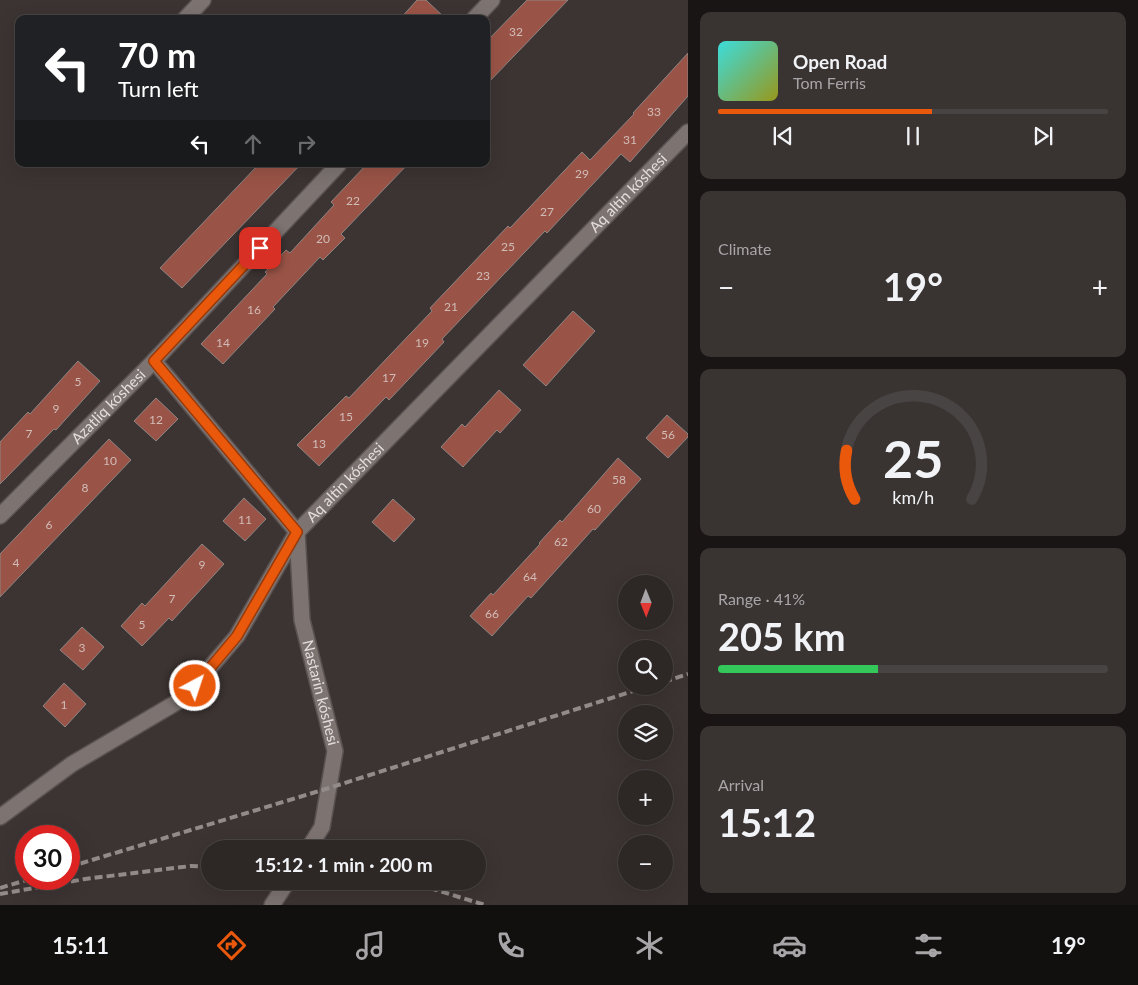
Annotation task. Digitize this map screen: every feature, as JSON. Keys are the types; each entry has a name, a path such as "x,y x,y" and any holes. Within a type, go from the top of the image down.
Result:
{"street":[{"path":"190,15 203,0"},
{"path":"478,15 492,0"},
{"name":"Aq altin kóshesi","path":"0,816 72,764 184,698 237,636 297,532 688,132"},
{"name":"Azatliq kóshesi","path":"0,516 154,361 336,167"},
{"path":"154,361 297,532"},
{"name":"Nastarin kóshesi","path":"297,532 302,620 335,752 322,827 314,840"},
{"path":"272,905 282,890"}],"building":[{"path":"417,0 426,0 442,15 404,15"},
{"path":"527,0 568,0 490,81 490,38"},
{"path":"688,53 688,96 630,162 621,154 547,233 545,231 442,339 444,342 389,400 386,397 319,466 297,445 346,396 349,398 432,311 430,308 582,152 590,160"},
{"path":"256,167 298,167 182,288 160,268"},
{"path":"364,167 405,167 341,234 345,238 323,260 320,257 273,307 275,309 223,364 201,344 267,274 265,272 286,250 290,253 334,205 331,202"},
{"path":"573,311 595,331 546,386 523,365"},
{"path":"78,361 100,381 56,430 54,429 0,484 0,442 28,412 30,414"},
{"path":"499,390 521,410 500,433 497,430 463,467 441,447 462,424 465,427"},
{"path":"156,398 178,419 156,441 134,421"},
{"path":"667,415 688,434 688,437 668,458 646,438"},
{"path":"109,439 131,460 0,597 0,554"},
{"path":"618,458 641,479 531,598 528,596 492,636 470,616 491,593 493,595 560,520 562,522"},
{"path":"244,498 266,519 245,541 223,521"},
{"path":"393,499 415,519 394,542 372,522"},
{"path":"202,544 224,564 172,621 169,618 142,646 121,626 142,603 145,606"},
{"path":"82,627 104,647 83,670 60,650"},
{"path":"64,683 86,704 65,727 43,706"}],"railway":[{"path":"673,679 688,674"},
{"path":"80,864 329,788 621,695"},
{"path":"0,894 85,879 191,866 201,867"},
{"path":"0,888 15,884"},
{"path":"436,890 485,905"}],"route":[{"path":"195,686 237,636 297,532 154,361 260,248"}]}
